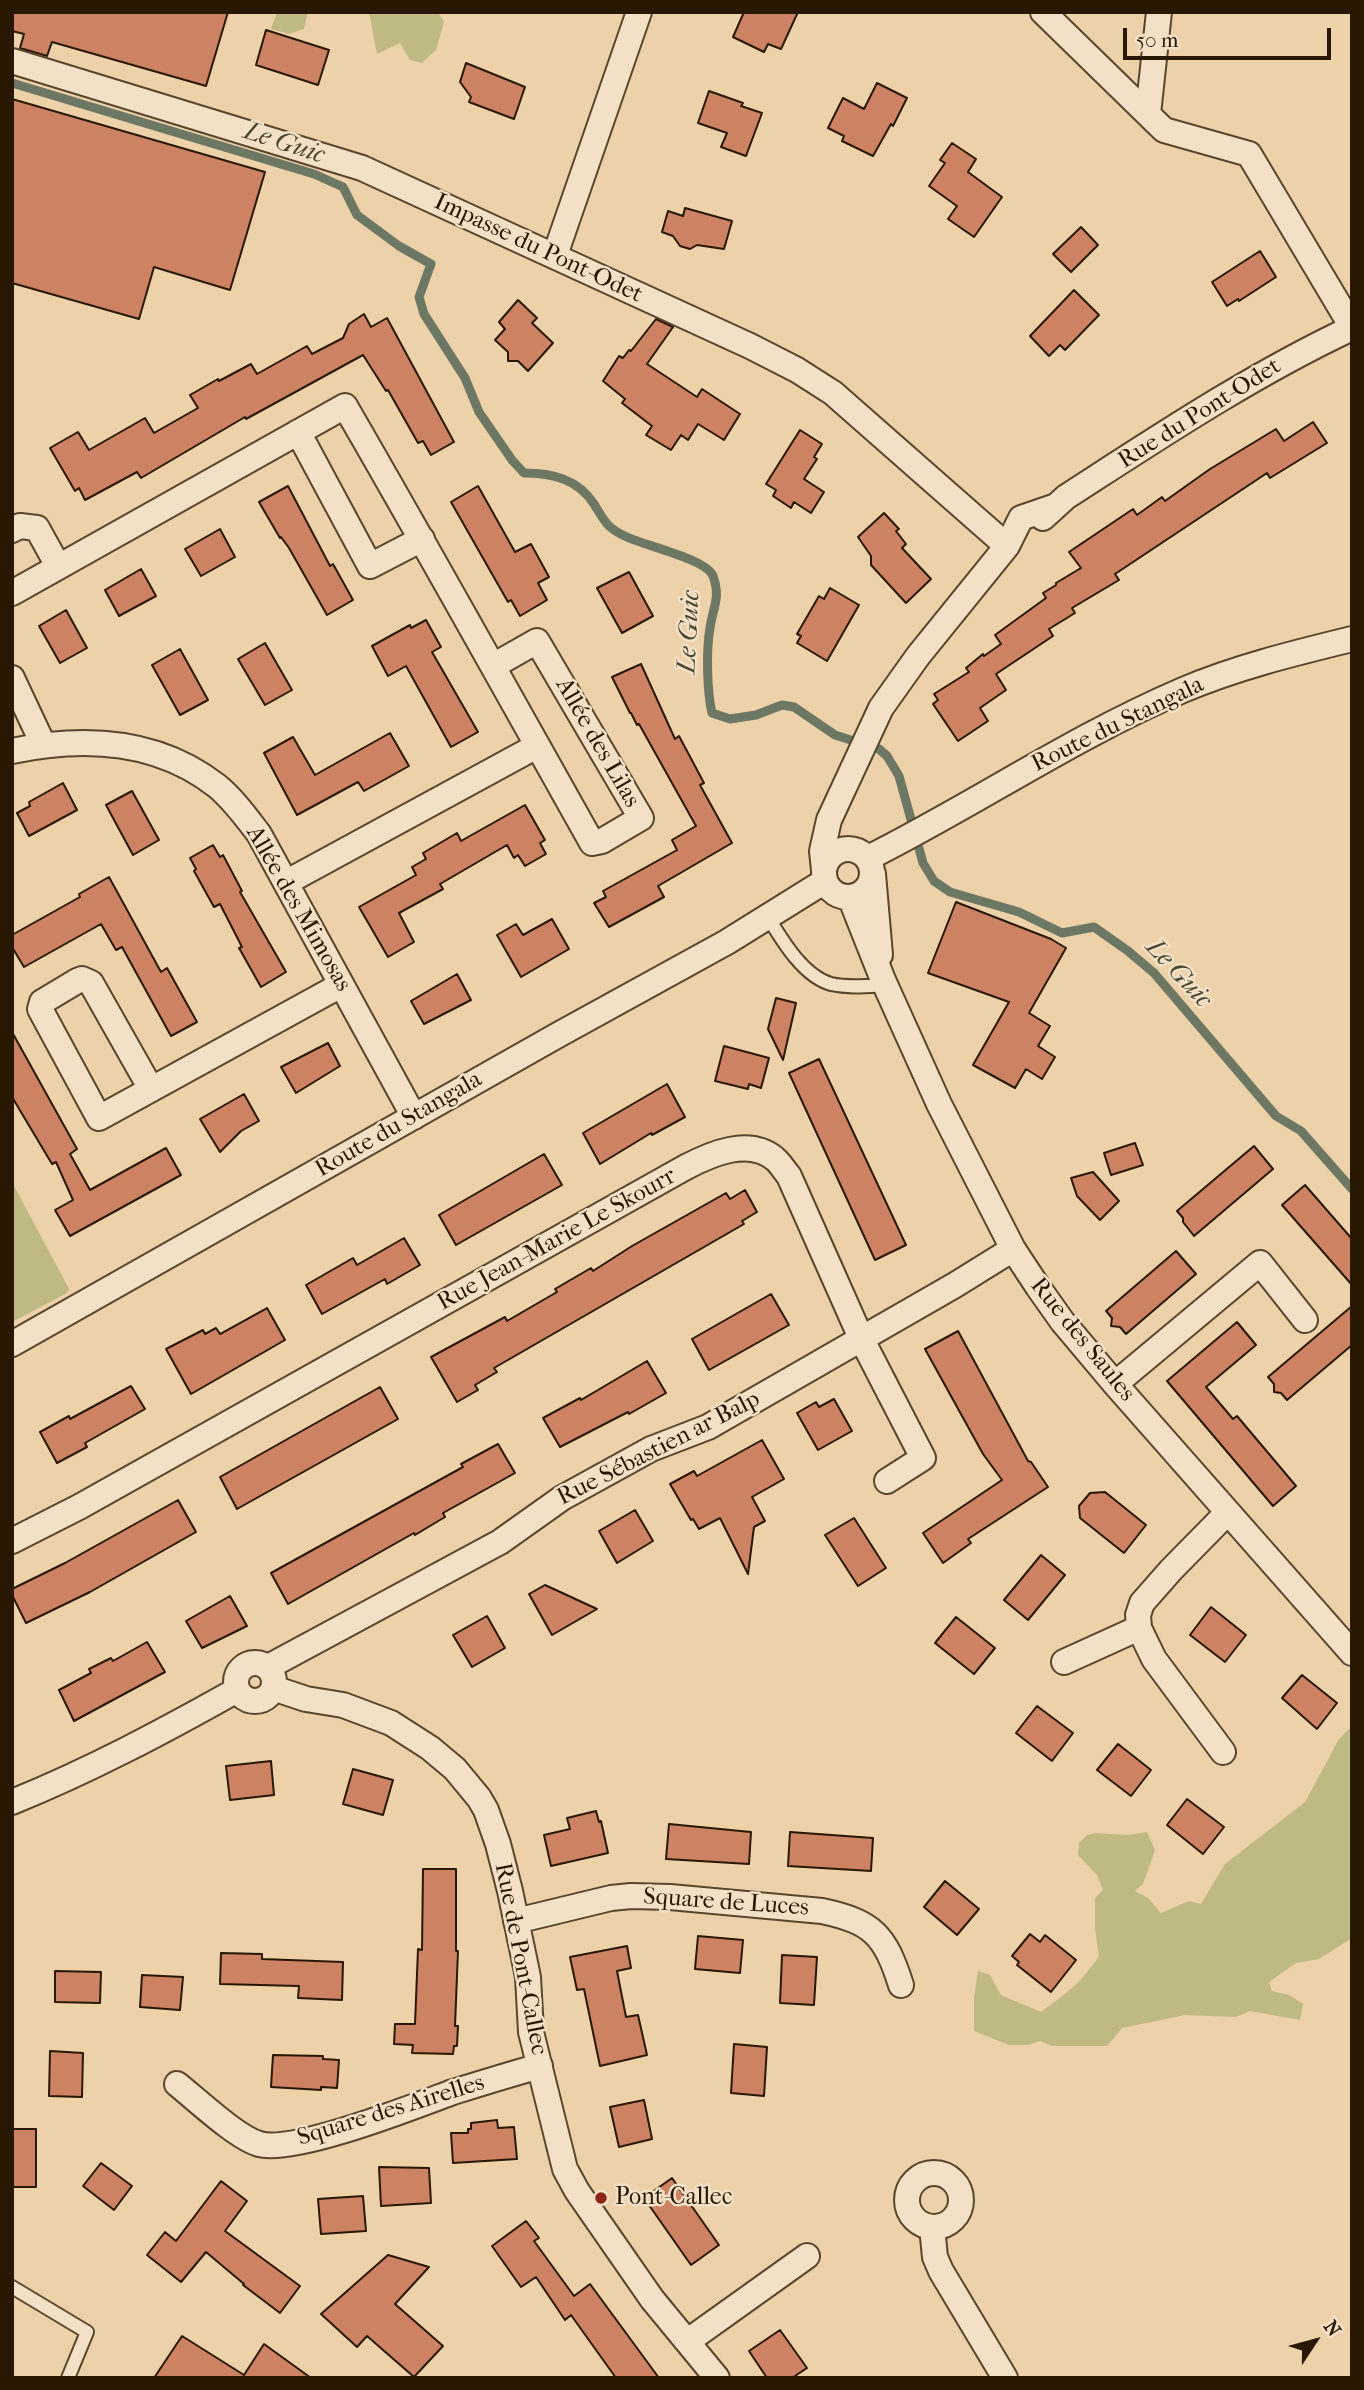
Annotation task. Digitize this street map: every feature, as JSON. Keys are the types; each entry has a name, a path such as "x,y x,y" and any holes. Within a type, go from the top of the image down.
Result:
{"street":[{"path":"555,255 639,12"},
{"name":"Rue du Pont-Odet","path":"834,886 822,850 824,836 881,708 1006,545 1021,518 1053,507 1231,393 1309,348 1352,327 1249,155 1164,130 1044,12"},
{"path":"1148,114 1159,12"},
{"name":"Impasse du Pont-Odet","path":"12,61 362,168 750,346 824,387 856,411 1006,545"},
{"name":"Allée des Lilas","path":"12,593 345,406 592,843 602,841 641,818 537,641 493,666"},
{"path":"298,432 370,566 422,539"},
{"path":"12,530 20,526 37,528 58,566"},
{"name":"Route du Stangala","path":"871,867 908,838 1101,729 1185,689 1269,660 1352,639"},
{"path":"12,678 43,744"},
{"name":"Allée des Mimosas","path":"12,751 43,744 79,741 123,746 163,756 217,786 238,806 259,834 414,1117"},
{"path":"287,882 537,746"},
{"name":"Rue du Pont-Odet","path":"845,849 842,822 849,781"},
{"path":"845,849 857,850 871,867 868,888 857,896 834,886 831,856 845,849"},
{"name":"Rue des Saules","path":"871,867 884,983"},
{"name":"Route du Stangala","path":"13,1344 727,942 777,911 834,886"},
{"name":"Rue des Saules","path":"834,886 884,983 939,1104 1013,1249 1062,1321 1352,1653"},
{"path":"151,1089 91,983 82,979 41,1002 40,1010 99,1118 341,985"},
{"name":"Rue Jean-Marie Le Skourr","path":"13,1539 79,1507 686,1167 712,1154 730,1149 762,1151 775,1159 789,1176 861,1338 923,1458 887,1481"},
{"name":"Rue Sébastien ar Balp","path":"12,1802 97,1765 237,1690 236,1677 243,1667 254,1662 270,1678 518,1531 535,1514 562,1498 651,1449 708,1427 1013,1249"},
{"path":"1115,1384 1260,1264 1305,1320"},
{"path":"1223,1752 1154,1659 1143,1641 1138,1615 1142,1603 1227,1513"},
{"path":"1064,1661 1139,1628"},
{"name":"Rue de Pont-Callec","path":"270,1678 306,1699 343,1705 391,1723 417,1738 468,1783 486,1810 498,1844 516,1921 528,1977 531,2032 565,2169 577,2191 652,2299 717,2378"},
{"name":"Square de Luces","path":"516,1921 611,1898 631,1896 822,1911 845,1916 866,1927 880,1939 890,1952 901,1984"},
{"name":"Square des Airelles","path":"177,2084 242,2135 254,2142 274,2145 345,2129 540,2066"},
{"path":"932,2227 935,2257 941,2271 1005,2378"},
{"path":"688,2341 807,2256"}],"lane":[{"path":"777,911 781,939 807,970 829,984 884,983"},
{"path":"12,2287 87,2332 68,2378"}],"shaded area":[{"path":"277,12 308,12 304,29 289,34 271,29"},
{"path":"369,12 438,12 444,22 436,50 422,63 410,60 400,43 377,54"},
{"path":"12,1182 69,1289 67,1293 12,1322"},
{"path":"1349,1729 1352,1730 1352,1938 1319,1959 1296,1963 1269,1982 1272,1991 1289,1995 1303,2004 1300,2020 1250,2011 1236,2017 1185,2015 1122,2028 1107,2046 1052,2046 1040,2041 1028,2045 1009,2045 974,2031 974,1997 978,1971 990,1975 1001,1995 1041,2012 1073,1987 1099,1956 1095,1929 1095,1898 1103,1890 1097,1875 1078,1855 1079,1843 1087,1835 1147,1832 1155,1850 1143,1884 1135,1891 1148,1898 1161,1913 1189,1901 1201,1904 1225,1864 1305,1802 1339,1739"}],"building":[{"path":"12,12 228,12 206,86 52,42 47,56 20,48 24,34 12,31"},
{"path":"744,12 798,12 781,49 768,44 764,52 733,37"},
{"path":"266,30 329,50 318,85 256,65"},
{"path":"466,63 525,87 514,119 469,102 471,97 460,82"},
{"path":"877,83 907,98 873,156 842,141 844,136 828,128 843,98 864,109"},
{"path":"709,91 762,113 746,156 721,147 727,133 698,123"},
{"path":"12,99 265,172 230,290 154,267 139,319 12,283"},
{"path":"952,143 976,159 968,172 1002,197 974,237 948,219 957,206 929,186 945,163 940,160"},
{"path":"685,208 732,221 724,249 697,245 690,249 680,246 673,236 662,232 668,211 683,216"},
{"path":"1081,227 1098,245 1071,272 1053,254"},
{"path":"1260,251 1276,277 1227,306 1212,282"},
{"path":"1074,290 1099,315 1065,350 1060,345 1049,356 1030,336"},
{"path":"518,300 537,318 532,323 553,343 528,371 518,361 508,361 508,352 495,340 505,329 499,322"},
{"path":"364,314 371,327 387,318 454,442 431,455 423,441 418,443 388,390 386,391 363,355 246,419 245,417 141,478 137,472 85,500 79,488 75,491 50,448 78,432 89,450 145,418 154,433 198,408 190,395 218,379 219,381 251,364 257,374 307,346 312,354 343,338 349,324"},
{"path":"656,319 673,327 647,364 697,397 702,389 740,414 724,440 698,424 688,440 681,435 671,450 646,435 652,426 622,403 625,399 603,381 619,356 623,358 631,351"},
{"path":"1313,422 1327,443 1270,478 1267,473 1115,574 1119,580 1072,608 1075,613 1049,629 1053,636 996,674 1006,690 980,708 988,721 958,741 933,704 938,700 934,694 969,672 966,668 1001,644 995,635 1046,598 1043,593 1081,568 1069,552 1133,509 1137,515 1162,497 1165,501 1210,469 1276,429 1284,441"},
{"path":"800,430 822,444 814,457 817,459 804,479 824,492 811,513 794,502 791,508 773,496 776,490 766,484"},
{"path":"288,486 330,566 333,564 353,600 327,615 259,502"},
{"path":"478,486 515,552 531,544 549,577 538,583 547,600 520,616 511,600 508,602 451,502"},
{"path":"884,513 899,529 896,531 906,544 902,548 931,579 906,603 871,565 871,556 858,537"},
{"path":"220,529 235,557 201,576 185,549"},
{"path":"141,569 156,596 119,616 105,590"},
{"path":"629,572 653,616 622,633 597,588"},
{"path":"830,588 859,605 827,661 797,643 801,636 797,634 819,596 824,599"},
{"path":"66,610 87,648 60,663 39,626"},
{"path":"426,620 441,647 432,652 478,732 451,747 406,666 388,676 372,646 410,625 411,628"},
{"path":"265,643 292,690 265,705 238,659"},
{"path":"180,649 208,700 180,715 152,665"},
{"path":"641,664 675,739 679,736 704,783 700,785 732,843 658,886 664,897 609,927 594,903 606,897 603,891 677,850 672,840 696,826 612,677"},
{"path":"390,733 409,766 364,791 358,782 297,815 264,753 293,737 315,775"},
{"path":"63,783 77,810 29,836 17,813 30,806 29,802"},
{"path":"132,791 159,840 133,855 106,805"},
{"path":"525,805 545,840 540,843 546,854 525,866 518,855 514,858 507,845 440,884 443,889 399,913 414,942 388,957 359,907 416,875 412,867 426,859 423,853 457,833 461,841"},
{"path":"213,845 220,857 223,855 242,891 240,892 286,972 261,987 239,948 242,947 220,904 214,907 194,871 196,869 190,858"},
{"path":"109,877 161,972 167,968 197,1022 171,1036 122,947 116,950 101,924 24,967 12,947 12,935 80,897 79,894"},
{"path":"956,902 1051,939 1066,948 1029,1013 1050,1026 1038,1046 1055,1057 1042,1079 1026,1069 1015,1088 973,1065 1009,1002 928,973"},
{"path":"552,919 569,949 521,977 497,935 516,924 523,935"},
{"path":"457,974 471,1000 424,1024 411,1001"},
{"path":"776,998 796,1003 783,1060 768,1029"},
{"path":"12,1032 77,1149 70,1154 90,1190 166,1148 181,1175 70,1236 55,1210 73,1200 56,1162 52,1164 12,1097"},
{"path":"328,1043 340,1066 296,1093 281,1067"},
{"path":"724,1046 769,1058 761,1088 749,1084 748,1089 715,1081"},
{"path":"819,1059 906,1245 875,1260 789,1073"},
{"path":"667,1084 685,1117 652,1135 651,1133 600,1164 583,1133"},
{"path":"244,1094 259,1121 241,1131 220,1152 200,1119"},
{"path":"1135,1143 1143,1165 1111,1175 1104,1153"},
{"path":"1254,1146 1273,1169 1194,1236 1177,1211"},
{"path":"544,1154 562,1185 456,1245 439,1215"},
{"path":"1093,1172 1119,1201 1100,1220 1077,1196 1071,1178"},
{"path":"1305,1185 1352,1239 1352,1285 1282,1205"},
{"path":"745,1190 757,1212 742,1221 744,1224 494,1368 497,1372 475,1385 478,1390 457,1402 431,1357 505,1317 507,1321 557,1292 555,1289 591,1268 593,1271 726,1193 730,1199"},
{"path":"404,1238 420,1265 387,1284 385,1279 322,1314 306,1285 353,1258 357,1265"},
{"path":"1176,1251 1196,1274 1126,1334 1120,1327 1111,1326 1112,1318 1106,1311"},
{"path":"771,1294 789,1325 709,1370 692,1339"},
{"path":"1352,1306 1352,1345 1287,1400 1281,1393 1274,1392 1274,1384 1268,1377"},
{"path":"267,1308 285,1340 191,1394 166,1349 203,1330 205,1334 216,1328 220,1334"},
{"path":"1237,1322 1256,1345 1206,1387 1233,1419 1237,1416 1296,1486 1273,1506 1167,1381"},
{"path":"958,1331 1028,1461 1048,1487 968,1539 971,1543 943,1563 923,1533 1002,1480 983,1454 925,1349"},
{"path":"647,1361 666,1393 560,1447 543,1418 580,1398 581,1400"},
{"path":"131,1386 145,1409 85,1443 87,1447 57,1463 40,1432"},
{"path":"380,1387 398,1419 237,1509 220,1477"},
{"path":"834,1399 852,1431 818,1450 797,1413 816,1402 819,1407"},
{"path":"762,1440 784,1479 752,1497 765,1521 754,1527 748,1574 720,1518 699,1529 670,1484 694,1471 697,1476"},
{"path":"498,1444 515,1473 443,1513 445,1517 415,1535 414,1533 288,1604 271,1573 463,1467 461,1464"},
{"path":"1105,1492 1146,1525 1124,1553 1080,1518 1079,1506 1090,1493"},
{"path":"178,1500 196,1532 90,1592 26,1623 12,1595 12,1589 65,1563"},
{"path":"635,1510 653,1541 617,1563 599,1531"},
{"path":"854,1518 886,1568 858,1586 825,1535"},
{"path":"1041,1555 1065,1575 1028,1620 1004,1600"},
{"path":"545,1585 597,1609 552,1635 529,1594"},
{"path":"230,1596 247,1626 202,1648 186,1621"},
{"path":"1211,1607 1246,1635 1225,1662 1190,1635"},
{"path":"487,1616 505,1648 472,1667 453,1635"},
{"path":"956,1617 995,1648 974,1674 935,1643"},
{"path":"147,1642 165,1672 74,1721 59,1690 91,1673 89,1669 111,1658 113,1661"},
{"path":"1302,1675 1337,1703 1317,1729 1282,1698"},
{"path":"1037,1706 1073,1733 1052,1761 1016,1733"},
{"path":"1118,1744 1151,1770 1131,1796 1097,1770"},
{"path":"271,1761 274,1795 230,1800 226,1766"},
{"path":"353,1769 393,1780 383,1815 343,1804"},
{"path":"1187,1799 1224,1827 1203,1854 1167,1825"},
{"path":"596,1811 608,1853 551,1866 544,1835 570,1829 567,1818"},
{"path":"669,1824 751,1832 749,1864 666,1859"},
{"path":"790,1832 873,1838 871,1871 788,1866"},
{"path":"423,1869 456,1869 458,1951 455,2026 458,2026 457,2046 454,2046 453,2054 412,2053 413,2045 394,2044 395,2024 415,2024 418,1949 422,1950"},
{"path":"945,1881 979,1909 957,1935 924,1907"},
{"path":"1030,1934 1040,1942 1045,1935 1076,1960 1051,1992 1017,1965 1019,1962 1012,1956"},
{"path":"698,1936 743,1940 740,1973 695,1969"},
{"path":"627,1946 631,1968 617,1971 626,2017 638,2015 647,2055 600,2066 584,1989 577,1990 570,1957"},
{"path":"221,1953 262,1954 262,1959 343,1962 342,2000 298,1998 299,1986 220,1984"},
{"path":"782,1955 817,1957 814,2005 780,2003"},
{"path":"55,1971 101,1972 100,2003 55,2002"},
{"path":"142,1975 183,1977 180,2010 140,2007"},
{"path":"734,2044 767,2047 764,2096 731,2093"},
{"path":"50,2051 83,2053 82,2097 49,2096"},
{"path":"273,2055 323,2056 323,2059 339,2060 337,2088 321,2087 321,2090 271,2087"},
{"path":"644,2100 652,2139 619,2147 610,2107"},
{"path":"497,2120 498,2128 514,2127 517,2159 453,2163 451,2133 468,2133 471,2123"},
{"path":"12,2129 36,2129 36,2187 12,2187"},
{"path":"101,2163 132,2186 114,2210 83,2186"},
{"path":"379,2167 429,2168 431,2203 381,2206"},
{"path":"672,2178 719,2245 691,2265 644,2198"},
{"path":"221,2181 247,2201 225,2231 300,2286 280,2313 206,2252 181,2282 147,2255 165,2232 176,2241"},
{"path":"363,2196 366,2231 321,2234 318,2199"},
{"path":"526,2221 539,2238 534,2241 574,2296 590,2284 659,2378 616,2378 571,2315 565,2320 536,2277 521,2287 492,2246"},
{"path":"388,2255 429,2267 395,2304 443,2346 414,2377 367,2336 357,2347 321,2314"},
{"path":"780,2330 807,2368 792,2378 767,2378 749,2351"},
{"path":"182,2336 244,2375 264,2344 311,2378 154,2378"}],"waterway":[{"name":"Le Guic","path":"12,83 314,174 343,187 357,215 399,246 431,264 419,297 424,314 465,378 479,412 524,473 554,476 572,483 588,495 604,520 615,531 699,564 713,576 716,597 708,659 712,713 730,719 756,715 782,705 794,707 835,735 879,749 887,756 899,776 923,863 934,881 950,892 1019,912 1062,933 1094,927 1128,951 1154,973 1276,1116 1301,1131 1352,1189"}],"place":[{"name":"Pont-Callec","path":"601,2198"}]}
